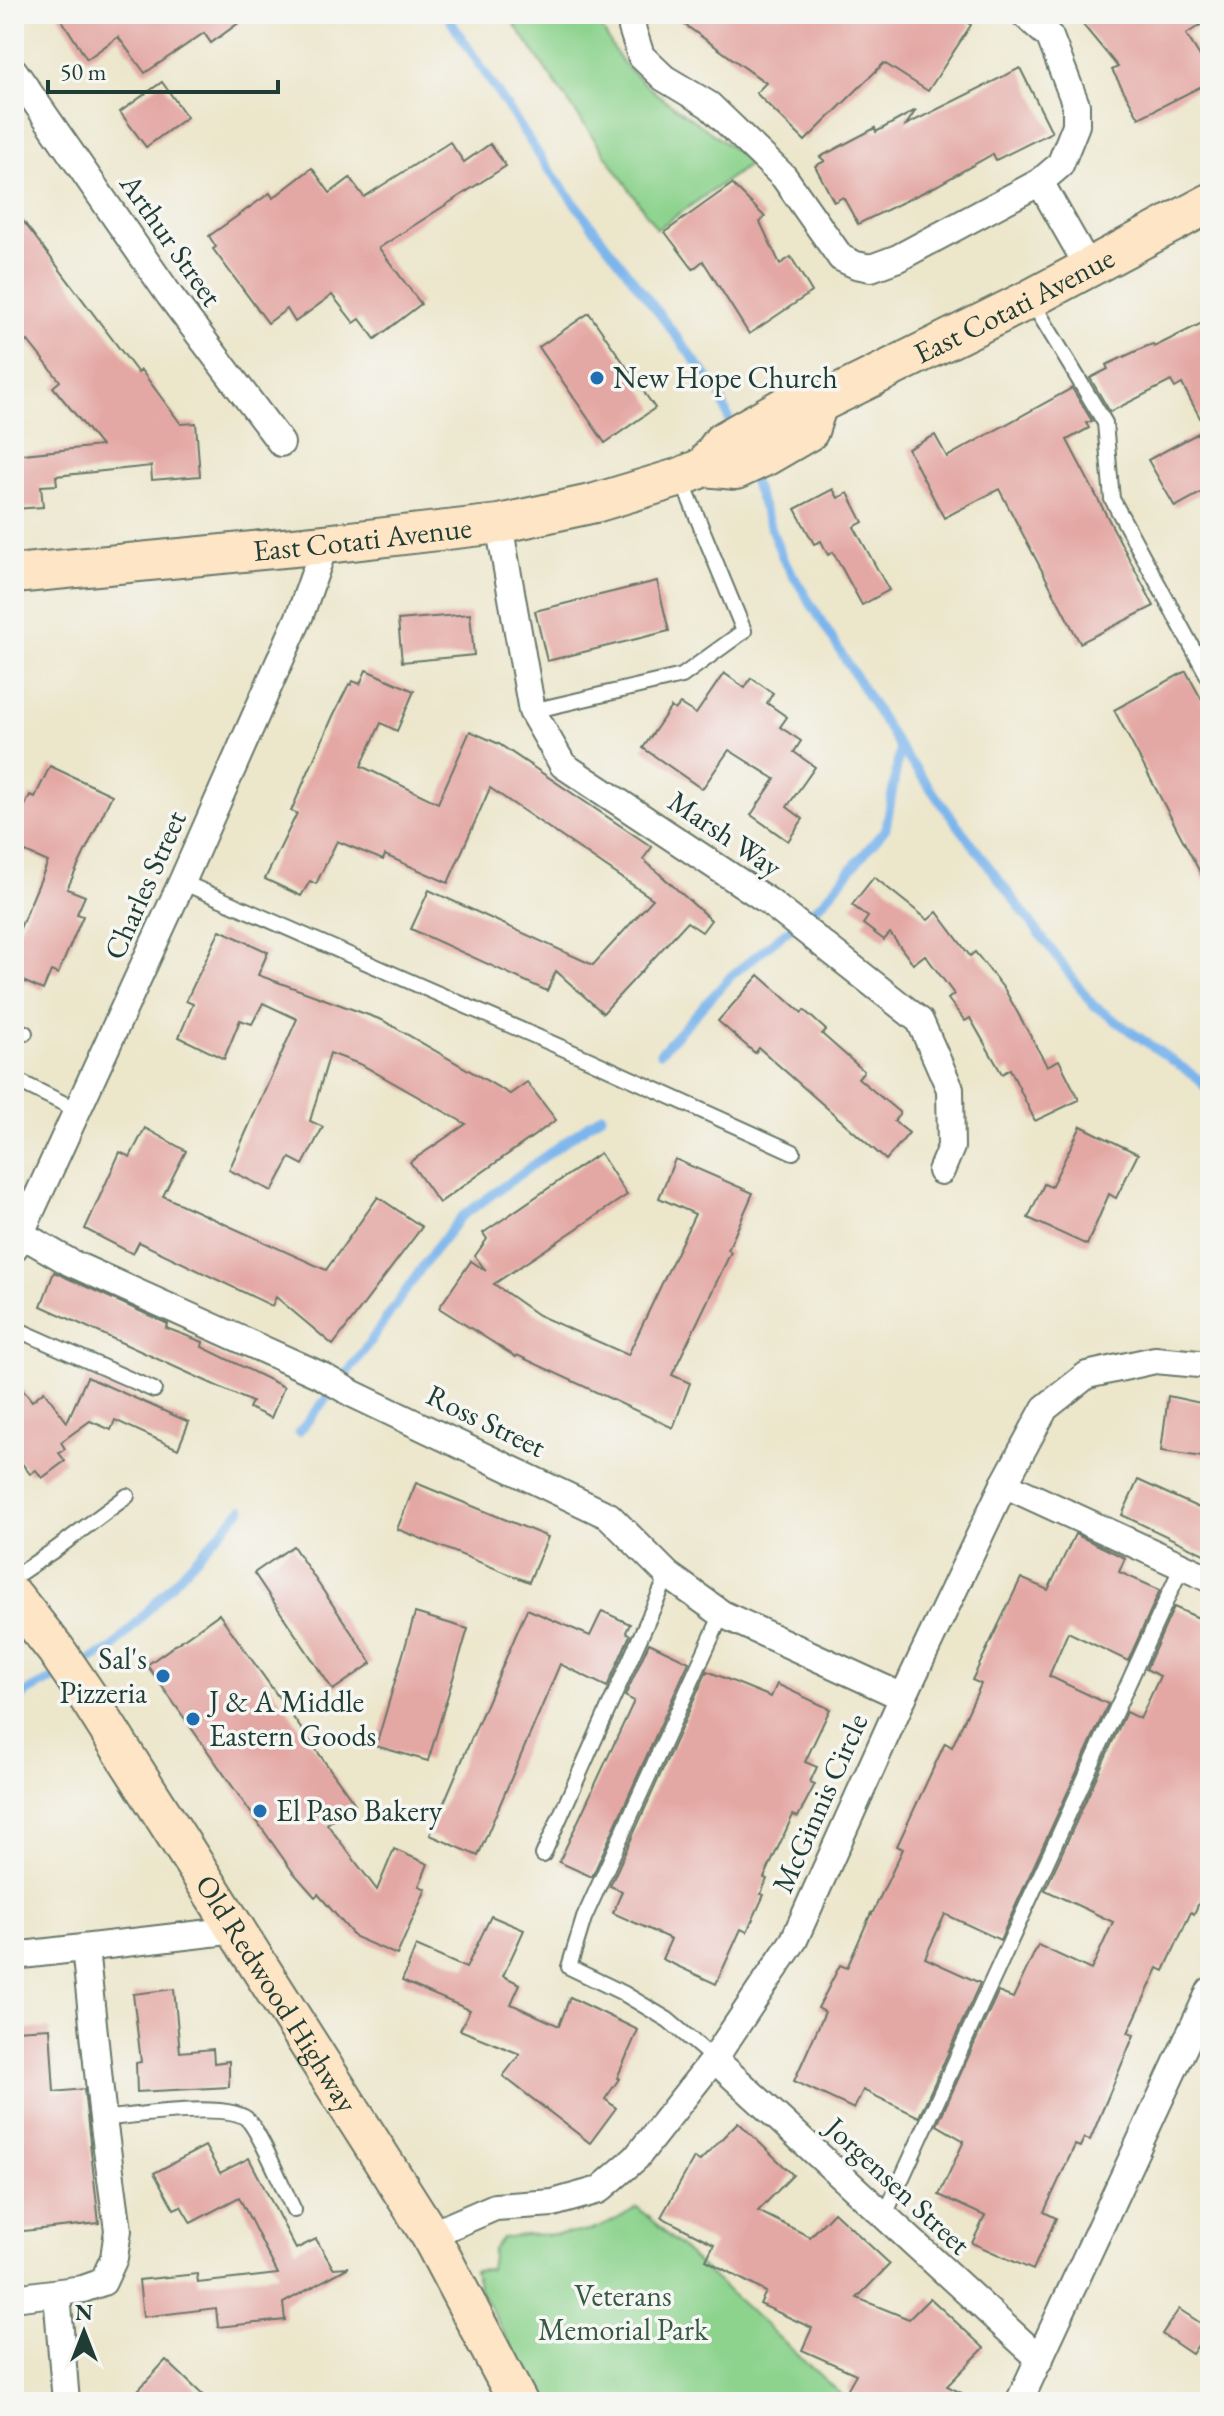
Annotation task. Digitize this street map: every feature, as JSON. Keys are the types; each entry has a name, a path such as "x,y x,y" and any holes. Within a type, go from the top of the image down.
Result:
{"main road":[{"name":"East Cotati Avenue","path":"14,574 499,524 595,503 693,472 722,442 759,441 787,405 818,404 1030,299 1210,203"},
{"name":"Old Redwood Highway","path":"14,1597 86,1694 430,2235 518,2402"}],"street":[{"path":"633,14 632,28 641,56 664,78 709,105 784,177 841,258 871,268 898,258 1040,182 1060,165 1076,125 1076,105 1050,37 1024,14"},
{"name":"Arthur Street","path":"14,71 170,296 281,443"},
{"path":"1040,182 1089,268"},
{"name":"Marsh Way","path":"499,524 532,711 563,765 768,901 920,1021 950,1089 951,1147 941,1171"},
{"name":"Charles Street","path":"17,1241 182,882 300,615 325,544"},
{"name":"Ross Street","path":"17,1241 322,1376 353,1394 609,1516 668,1575 722,1614 903,1697"},
{"name":"McGinnis Circle","path":"430,2235 495,2207 553,2203 599,2190 636,2158 714,2059 794,1940 903,1697 1004,1484 1045,1408 1087,1375 1155,1360 1210,1365"},
{"path":"1004,1484 1210,1579"},
{"path":"14,1956 236,1930"},
{"path":"14,2298 57,2294 103,2282 114,2258 118,2230 85,1948"},
{"path":"1019,2402 1210,1991"},
{"name":"Jorgensen Street","path":"714,2059 1040,2359"},
{"path":"57,2294 66,2402"}],"lane":[{"path":"1030,299 1105,423 1112,499 1210,680"},
{"path":"532,711 682,676 744,631 693,472"},
{"path":"182,882 793,1152"},
{"path":"14,1079 77,1110"},
{"path":"14,1328 154,1390"},
{"path":"14,1577 127,1496"},
{"path":"884,2217 1182,1566"},
{"path":"543,1855 668,1575"},
{"path":"714,2059 668,2020 623,1993 569,1967 584,1918 722,1614"},
{"path":"103,2119 232,2111 248,2119 294,2210"}],"green space":[{"path":"605,14 601,27 624,64 654,91 750,164 657,229 508,15"},
{"name":"Veterans Memorial Park","path":"637,2207 849,2402 542,2402 479,2288 474,2270 490,2269 493,2250 502,2238 591,2230"}],"building":[{"path":"58,14 251,14 211,43 204,33 145,73 118,37 87,59"},
{"path":"670,14 955,14 971,25 928,91 884,63 805,141 756,93 766,83"},
{"path":"1074,14 1210,14 1210,19 1186,34 1210,72 1210,82 1139,118 1112,70 1118,67"},
{"path":"1020,68 1052,132 996,160 993,154 858,224 843,197 834,202 815,166 825,161 820,157 916,110 906,125"},
{"path":"162,82 187,117 146,147 120,112"},
{"path":"450,142 464,162 490,144 506,166 379,248 421,304 375,339 360,319 354,323 332,295 295,322 287,309 268,323 213,249 216,247 209,236 270,193 273,198 312,168 330,193 350,178 364,197"},
{"path":"732,184 765,217 760,222 780,264 791,257 812,292 749,334 703,261 693,269 665,232"},
{"path":"14,209 138,373 141,370 181,424 196,423 200,476 152,480 151,466 56,476 57,485 41,486 43,507 14,509 14,455 101,446 53,387 60,381 28,341 14,352"},
{"name":"New Hope Church","path":"589,313 655,408 605,443 539,347"},
{"path":"1210,319 1210,488 1175,507 1148,460 1206,429 1182,384 1175,388 1171,381 1110,412 1090,378 1108,369 1106,365 1153,344 1154,347"},
{"path":"1072,388 1092,421 1086,423 1089,428 1067,440 1154,606 1080,643 999,489 944,518 908,449 935,435 947,457"},
{"path":"833,489 838,498 848,493 863,522 854,527 889,590 862,605 833,552 828,555 821,541 814,544 795,509"},
{"path":"657,581 669,631 547,661 535,611"},
{"path":"470,614 474,655 402,662 398,620"},
{"path":"366,670 414,691 397,731 381,723 361,766 438,803 470,731 499,744 652,847 643,859 711,920 702,932 687,922 603,1013 556,971 547,991 411,929 429,890 593,965 653,899 490,788 448,883 385,855 383,860 337,841 316,884 310,881 301,896 265,879 297,813 291,811 333,716 349,684 353,681 360,684"},
{"path":"1186,671 1210,715 1210,891 1114,710"},
{"path":"724,673 745,688 751,678 773,693 767,703 787,717 780,727 801,741 794,752 815,767 787,807 803,819 788,841 751,815 775,779 729,750 702,789 643,748 671,707 675,710 680,704 696,714"},
{"path":"50,766 112,795 67,889 85,896 77,914 83,916 58,974 51,971 43,990 14,977 14,942 48,862 14,847 14,828 30,795 35,797"},
{"path":"874,877 928,920 937,912 970,956 975,952 1005,990 1047,1066 1059,1060 1079,1100 1035,1121 1010,1069 1002,1074 970,1018 965,1021 948,999 954,994 925,955 913,964 890,933 884,940 863,924 868,917 852,905"},
{"path":"220,930 268,952 258,975 382,1020 510,1094 527,1082 556,1120 439,1203 410,1162 466,1124 362,1065 330,1053 310,1121 323,1127 303,1165 290,1158 272,1191 229,1170 297,1019 263,1003 252,1024 240,1020 224,1059 179,1037 193,1004 186,1001"},
{"path":"759,975 826,1030 822,1034 864,1071 858,1078 900,1113 894,1121 909,1133 886,1160 759,1048 755,1053 718,1021"},
{"path":"1081,1126 1138,1154 1116,1198 1109,1194 1087,1245 1028,1218 1044,1184 1051,1187"},
{"path":"145,1128 186,1151 163,1196 326,1270 378,1197 422,1227 333,1345 276,1297 272,1306 139,1242 133,1254 85,1229 120,1152 130,1157"},
{"path":"600,1153 627,1195 494,1284 538,1315 628,1355 695,1214 659,1198 675,1159 753,1193 728,1250 731,1252 672,1375 690,1383 673,1428 516,1357 439,1308 471,1261 486,1271 475,1256 487,1239 483,1233"},
{"path":"54,1272 168,1324 166,1328 203,1342 202,1347 284,1387 271,1418 249,1408 252,1402 41,1306"},
{"path":"87,1377 189,1422 178,1449 115,1420 111,1430 90,1421 61,1442 65,1449 59,1453 65,1461 42,1478 36,1470 30,1474 14,1453 14,1378 32,1401 44,1391 67,1422"},
{"path":"1168,1396 1210,1405 1210,1458 1161,1451"},
{"path":"1138,1480 1210,1513 1210,1557 1122,1515"},
{"path":"416,1483 548,1537 529,1582 397,1529"},
{"path":"1075,1534 1125,1558 1119,1572 1160,1590 1128,1661 1068,1632 1049,1676 1108,1704 1000,1940 945,1914 925,1958 980,1983 919,2117 863,2090 854,2109 794,2081 825,2012 818,2008 840,1965 847,1968 903,1849 897,1846 945,1743 952,1747 981,1684 972,1680 1021,1578 1048,1590"},
{"path":"293,1546 372,1663 333,1690 254,1573"},
{"path":"1174,1607 1210,1623 1210,1878 1164,1971 1158,1968 1128,2033 1134,2035 1090,2140 1084,2138 1080,2147 1075,2145 1044,2212 1056,2218 1033,2270 972,2243 985,2216 939,2195 964,2141 937,2125 998,1992 1013,1998 1038,1945 1091,1970 1113,1922 1045,1890 1126,1712 1140,1719 1160,1676 1146,1669"},
{"path":"527,1609 590,1636 602,1611 630,1624 626,1632 630,1635 607,1687 560,1664 478,1856 430,1835"},
{"path":"415,1613 468,1629 428,1761 376,1746"},
{"path":"219,1614 355,1804 327,1824 377,1890 394,1849 428,1864 419,1886 426,1889 397,1955 355,1937 318,1894 315,1897 292,1871 147,1665"},
{"path":"649,1643 689,1662 592,1877 559,1862 634,1701 625,1696"},
{"path":"707,1671 771,1697 777,1684 830,1709 805,1762 817,1767 810,1782 815,1784 798,1817 793,1815 764,1878 767,1879 761,1894 764,1895 747,1932 741,1929 716,1984 662,1959 671,1939 613,1913 622,1891 610,1886"},
{"path":"491,1916 524,1930 503,1976 520,1984 511,2004 559,2026 570,1997 638,2030 619,2079 605,2099 616,2108 590,2143 503,2076 520,2054 460,2030 470,2010 402,1981 416,1946 466,1968"},
{"path":"174,1989 180,2052 213,2049 214,2063 229,2061 229,2087 137,2092 136,2063 141,2062 133,1994"},
{"path":"50,2028 54,2092 84,2089 99,2223 14,2232 14,2030"},
{"path":"738,2122 793,2175 758,2211 810,2237 834,2212 890,2264 857,2298 909,2319 930,2298 984,2348 947,2386 980,2402 857,2402 860,2396 847,2390 856,2374 802,2350 812,2328 760,2304 766,2292 706,2260 714,2244 661,2217 694,2158 700,2161"},
{"path":"205,2146 220,2173 249,2158 296,2249 316,2239 333,2268 349,2267 283,2303 285,2320 218,2327 216,2308 143,2317 139,2280 197,2274 198,2283 278,2274 239,2197 191,2223 181,2206 174,2209 154,2173"},
{"path":"1179,2309 1205,2326 1202,2330 1206,2333 1192,2354 1162,2334"},
{"path":"166,2360 210,2402 127,2402"}],"waterway":[{"path":"446,14 547,167 719,392 732,428"},
{"path":"749,471 783,559 900,748 1093,1005 1199,1079 1210,1094"},
{"path":"660,1053 732,975 823,902 886,828 900,748"},
{"path":"299,1432 355,1363 461,1217 602,1115"},
{"path":"78,1666 112,1649 242,1509"},
{"path":"14,1703 29,1691 62,1674"}],"place":[{"name":"New Hope Church","path":"597,378"},
{"name":"Sal's Pizzeria","path":"163,1676"},
{"name":"J & A Middle Eastern Goods","path":"193,1719"},
{"name":"El Paso Bakery","path":"260,1811"}]}
